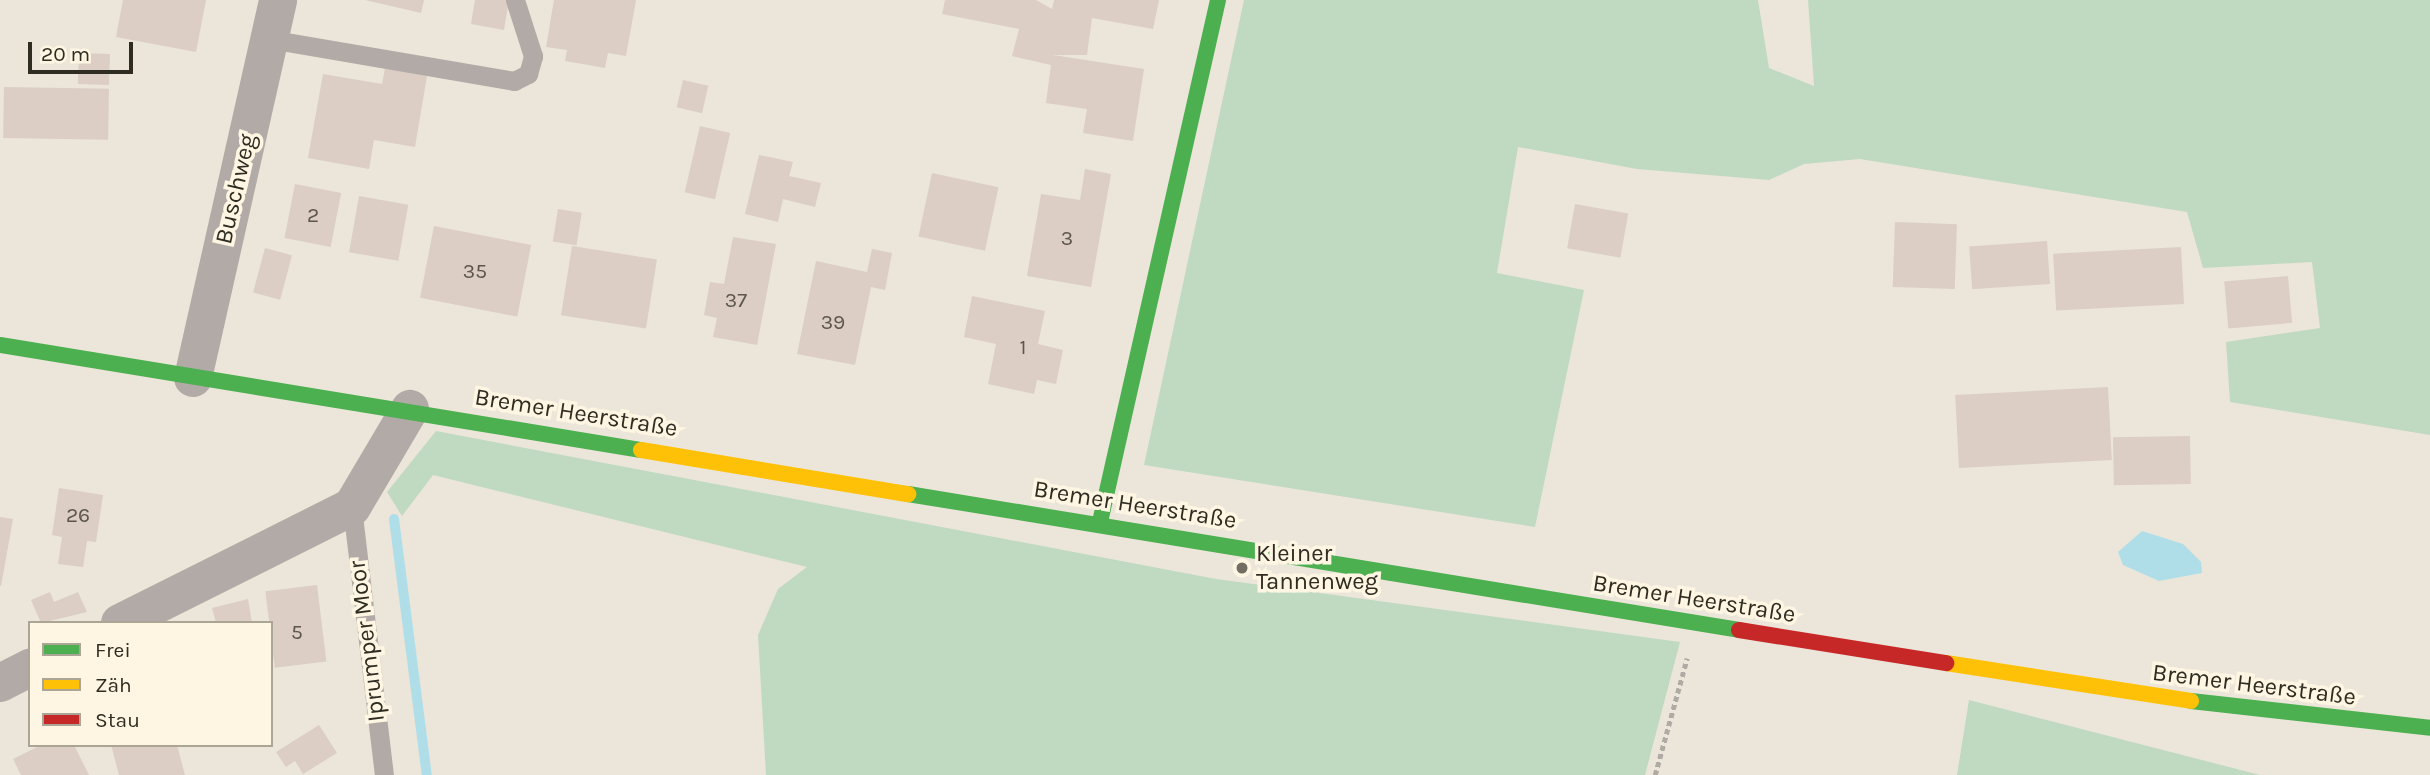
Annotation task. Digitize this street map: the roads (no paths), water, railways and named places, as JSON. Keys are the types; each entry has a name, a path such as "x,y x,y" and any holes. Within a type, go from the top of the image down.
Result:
{"main road":[{"path":"1100,522 1218,0"},
{"name":"Bremer Heerstraße","path":"0,345 193,378 410,409 1696,623 2235,708 2430,728"}],"street":[{"name":"Buschweg","path":"193,378 278,0"},
{"path":"124,621 352,507 410,409"},
{"path":"0,683 28,669"}],"lane":[{"path":"269,39 514,81 528,74 533,56 515,0"},
{"name":"Iprumper Moor","path":"352,507 384,775"}],"water":[{"path":"2142,531 2183,544 2201,562 2202,573 2159,581 2123,565 2118,552"}],"waterway":[{"path":"394,519 427,775"}],"place":[{"name":"Kleiner Tannenweg","path":"1242,568"}]}
